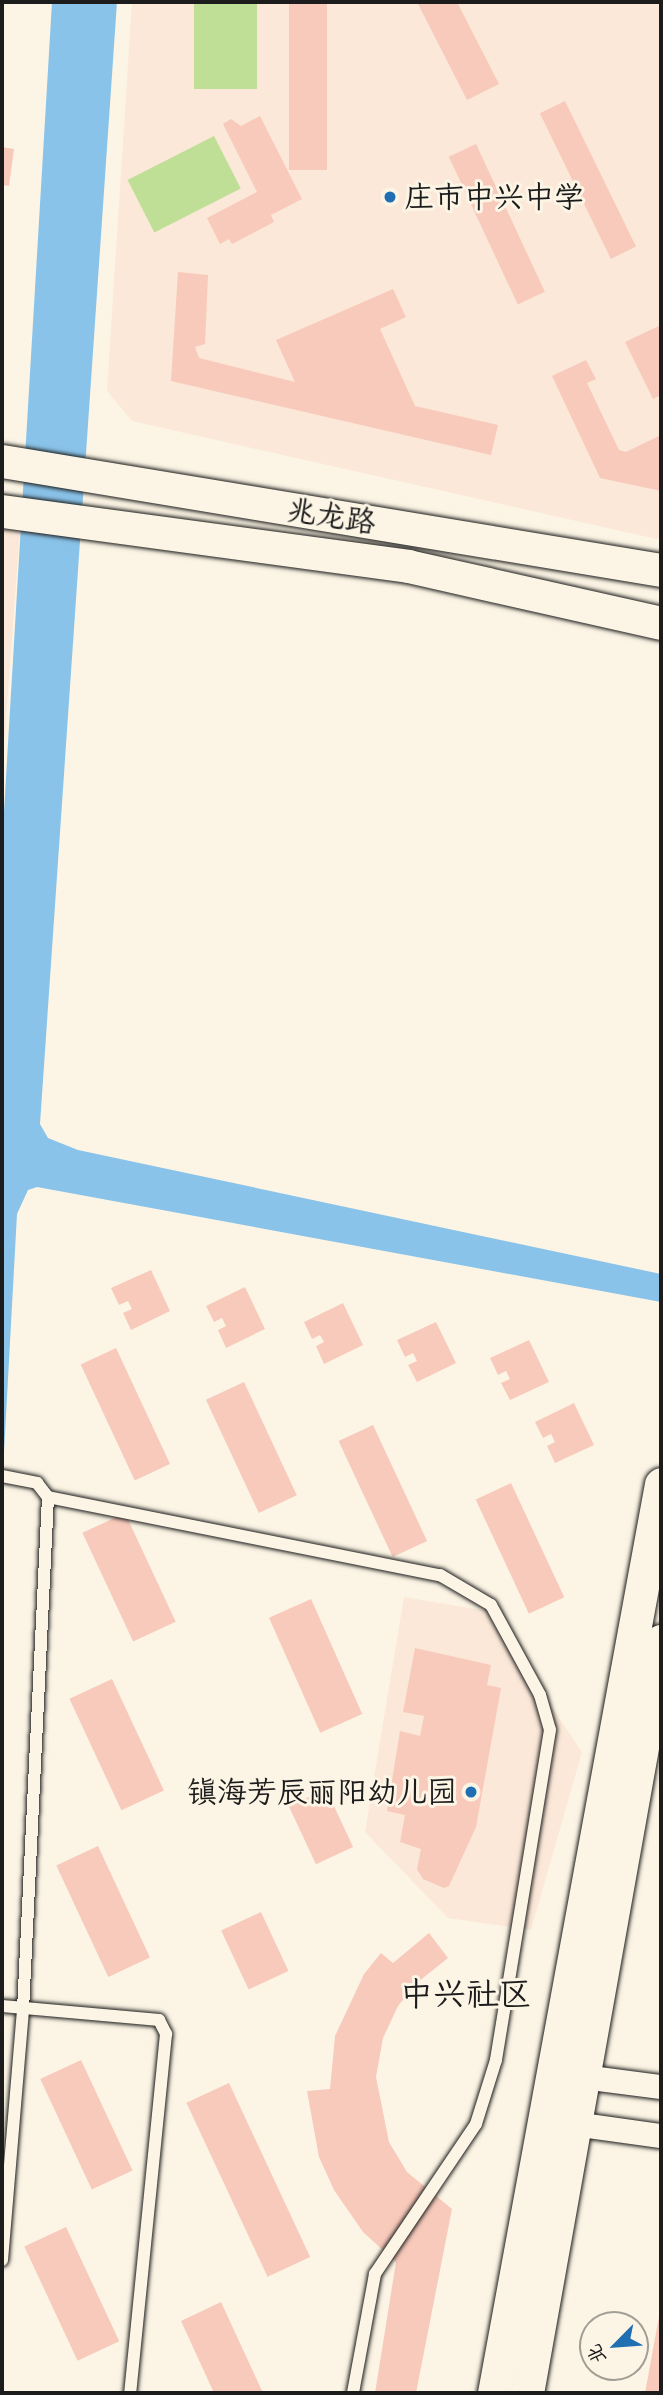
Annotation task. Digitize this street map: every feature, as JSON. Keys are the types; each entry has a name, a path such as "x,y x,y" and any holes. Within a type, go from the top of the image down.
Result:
{"street":[{"name":"兆龙路","path":"2,461 661,570"},
{"name":"兆龙路","path":"2,511 146,533 408,566 661,623"},
{"path":"569,2075 661,1485"},
{"path":"495,2393 560,2122 661,1641"},
{"path":"569,2075 661,2087"},
{"path":"560,2122 661,2136"},
{"path":"527,2393 560,2122"}],"lane":[{"path":"2,1476 37,1483 48,1497 440,1575 491,1605 540,1695 550,1730 496,2060 476,2124 375,2274 353,2393"},
{"path":"2,2260 23,2010 48,1497"},
{"path":"2,2006 23,2010 159,2020 166,2034 130,2393"}],"shaded area":[{"name":"庄市中兴中学","path":"132,2 661,2 661,540 132,421 107,391"},
{"path":"2,528 20,530 2,772"},
{"name":"镇海芳辰丽阳幼儿园","path":"404,1597 487,1611 582,1752 531,1930 448,1918 365,1832"}],"green space":[{"path":"194,2 257,2 257,89 194,89"},
{"path":"214,136 241,189 154,233 128,180"}],"water":[{"path":"52,2 117,2 40,1124 48,1138 78,1150 661,1274 661,1302 37,1187 28,1190 17,1214 2,1489 2,845"}],"building":[{"path":"289,2 327,2 327,170 289,170"},
{"path":"417,2 457,2 499,84 467,100"},
{"path":"565,101 636,247 611,259 540,113"},
{"path":"260,116 302,199 271,215 274,222 232,244 229,239 220,244 207,218 257,192 223,124 231,119 241,126"},
{"path":"476,144 545,292 518,304 449,157"},
{"path":"2,147 14,149 9,186 2,185"},
{"path":"178,272 208,275 205,344 195,347 199,358 295,382 276,340 393,289 406,317 380,329 415,406 498,425 491,455 171,381"},
{"path":"661,325 661,395 653,399 625,342"},
{"path":"586,360 596,379 587,383 619,450 626,452 661,435 661,491 600,478 552,376"},
{"path":"151,1270 170,1311 131,1330 123,1313 132,1309 128,1301 119,1305 111,1288"},
{"path":"245,1287 265,1329 226,1348 218,1330 226,1326 222,1318 214,1322 206,1306"},
{"path":"343,1303 363,1345 324,1364 316,1346 324,1342 320,1335 312,1339 304,1322"},
{"path":"436,1322 456,1363 417,1382 408,1365 417,1361 413,1353 405,1357 397,1340"},
{"path":"529,1340 549,1382 510,1400 501,1383 510,1379 506,1371 498,1375 490,1358"},
{"path":"116,1348 170,1464 135,1480 81,1364"},
{"path":"244,1382 297,1495 259,1513 206,1400"},
{"path":"574,1403 594,1445 555,1463 547,1446 555,1442 551,1434 543,1438 535,1422"},
{"path":"373,1425 427,1541 393,1557 339,1441"},
{"path":"511,1483 564,1597 529,1614 476,1499"},
{"path":"125,1513 176,1622 133,1642 82,1533"},
{"path":"311,1599 362,1714 320,1733 269,1618"},
{"path":"415,1648 491,1665 487,1685 501,1688 476,1827 449,1886 444,1888 423,1879 417,1869 421,1849 400,1842 405,1815 387,1811 400,1731 420,1736 424,1716 403,1712"},
{"path":"112,1679 164,1790 121,1810 69,1699"},
{"path":"326,1789 353,1847 316,1864 289,1806"},
{"path":"98,1846 150,1957 108,1977 56,1865"},
{"path":"261,1912 288,1971 249,1990 221,1931"},
{"path":"429,1933 448,1958 418,1982 398,2006 383,2038 376,2077 389,2142 407,2172 452,2209 416,2393 375,2393 396,2262 363,2232 334,2190 319,2157 307,2091 330,2089 335,2036 364,1974 381,1953 393,1963"},
{"path":"81,2060 133,2171 92,2190 40,2079"},
{"path":"229,2083 310,2257 268,2277 186,2103"},
{"path":"66,2227 119,2341 78,2361 24,2246"},
{"path":"221,2302 263,2393 214,2393 181,2321"},
{"path":"660,2311 661,2393 645,2393"}],"place":[{"name":"庄市中兴中学","path":"390,197"},
{"name":"镇海芳辰丽阳幼儿园","path":"471,1792"}],"district":[{"name":"中兴社区","path":"466,1994"}]}
